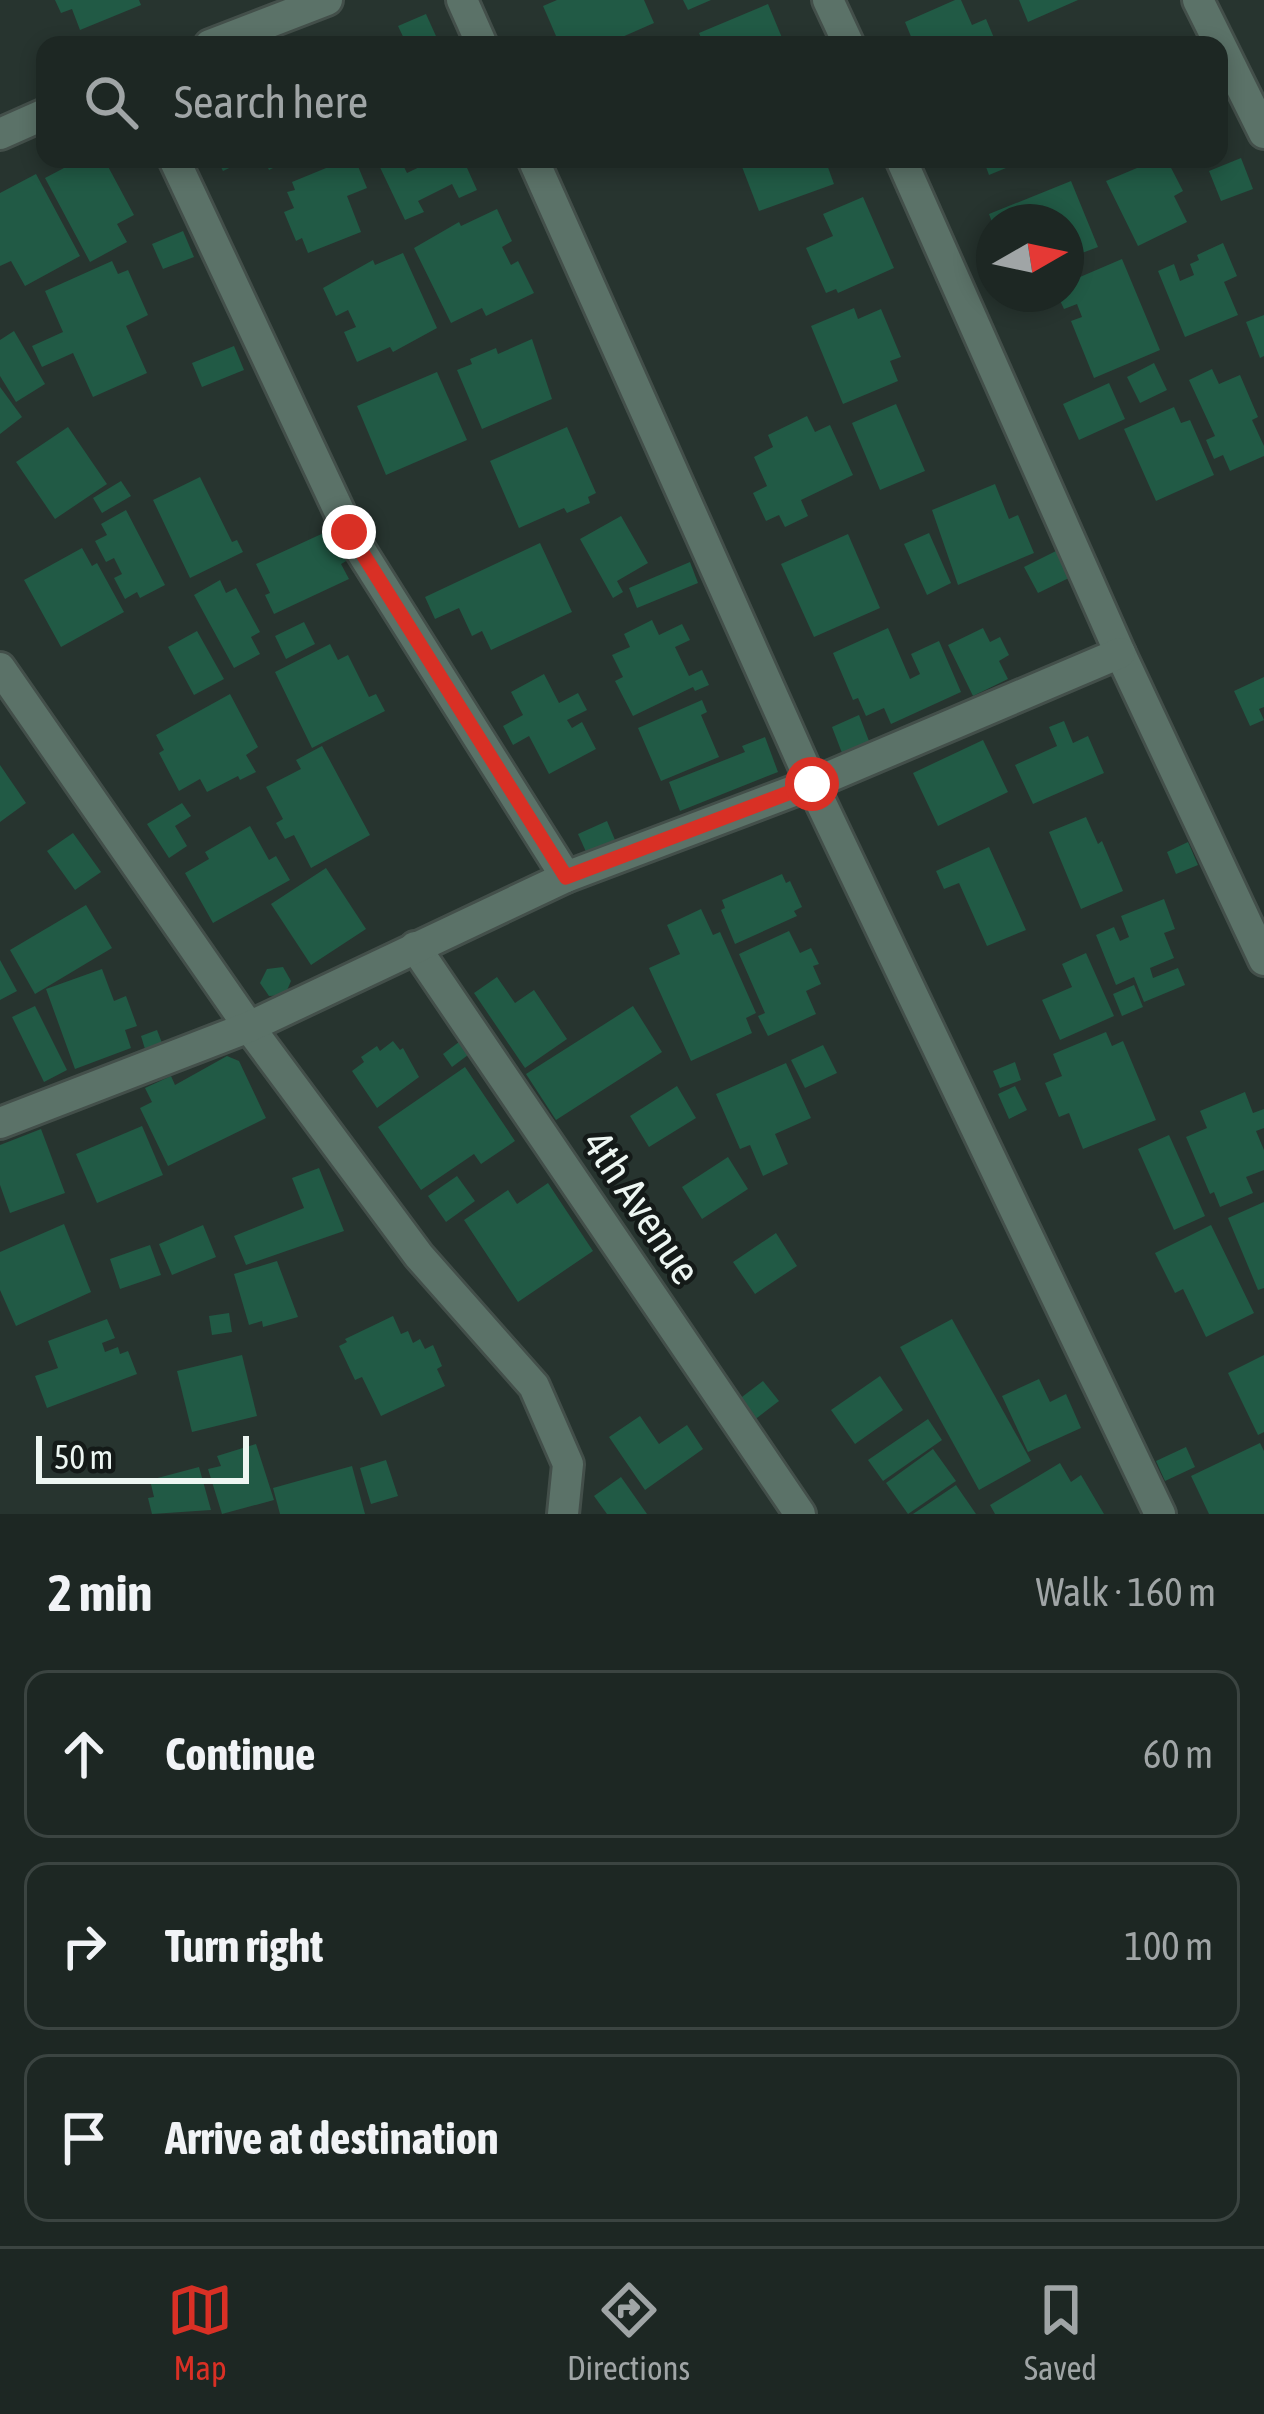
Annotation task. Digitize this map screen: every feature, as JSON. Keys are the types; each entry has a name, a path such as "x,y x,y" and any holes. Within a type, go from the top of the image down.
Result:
{"street":[{"path":"233,36 327,0"},
{"path":"462,0 478,36"},
{"path":"828,0 845,36"},
{"path":"1198,0 1216,36"},
{"path":"1228,60 1264,133"},
{"path":"0,134 36,118"},
{"path":"178,168 349,532 566,877"},
{"path":"537,168 812,784 1160,1514"},
{"path":"905,168 1120,652 1264,960"},
{"path":"0,1123 249,1027 566,877 812,784 1120,652"},
{"path":"0,668 249,1027 419,1256 534,1386 568,1464 563,1514"},
{"name":"4th Avenue","path":"416,947 800,1514"}],"building":[{"path":"55,0 139,0 141,5 80,30 72,9 61,13"},
{"path":"557,0 644,0 654,23 624,36 556,36 543,6"},
{"path":"683,0 711,0 688,10"},
{"path":"961,0 972,25 986,19 993,36 911,36 905,22"},
{"path":"1019,0 1078,0 1028,22"},
{"path":"768,4 781,36 700,36"},
{"path":"426,14 436,36 403,36 398,26"},
{"path":"1241,158 1253,189 1221,201 1209,171 1228,168 1228,163"},
{"path":"64,168 109,168 134,215 117,224 127,242 90,262 45,178"},
{"path":"326,168 359,168 367,188 347,196 361,232 308,253 302,238 296,241 284,212 294,208 287,192 295,190 292,182"},
{"path":"380,168 404,168 407,173 417,168 467,168 477,190 459,198 452,184 418,201 424,212 405,220"},
{"path":"742,168 828,168 834,184 759,211"},
{"path":"1137,168 1171,168 1183,191 1174,196 1187,222 1138,246 1106,181"},
{"path":"36,174 80,256 25,286 11,261 0,266 0,193"},
{"path":"1071,181 1080,204 1014,204"},
{"path":"863,197 894,268 838,293 836,289 826,293 806,248 833,236 823,214"},
{"path":"497,209 512,241 502,247 511,265 518,261 534,293 486,316 482,308 451,323 414,248 459,222 461,226"},
{"path":"1084,213 1098,247 1084,252"},
{"path":"183,231 194,257 163,269 152,244"},
{"path":"1223,243 1237,276 1224,282 1238,315 1185,337 1158,271 1174,264 1180,281 1194,275 1190,264 1199,260 1197,255"},
{"path":"403,253 437,328 393,352 390,347 357,362 344,332 356,327 348,310 336,316 323,288 373,260 375,265"},
{"path":"1122,259 1160,350 1094,378 1071,321 1084,312 1084,275"},
{"path":"112,261 118,274 128,270 148,315 126,326 147,373 93,397 73,353 42,367 32,346 63,332 45,291"},
{"path":"854,308 858,319 881,309 901,357 890,361 898,381 843,404 811,326"},
{"path":"1264,315 1264,356 1260,358 1246,322"},
{"path":"14,331 45,384 16,402 0,376 0,340"},
{"path":"532,339 552,399 482,429 457,370 496,348 498,354"},
{"path":"234,346 244,370 202,387 192,363"},
{"path":"1154,363 1167,390 1140,403 1127,377"},
{"path":"1212,369 1219,384 1240,375 1258,417 1252,420 1264,446 1264,456 1230,471 1223,455 1214,459 1206,440 1215,436 1189,380"},
{"path":"437,372 467,440 386,475 357,406"},
{"path":"1109,383 1125,419 1079,440 1063,404"},
{"path":"0,387 22,417 0,434"},
{"path":"896,404 925,471 880,490 852,423"},
{"path":"1174,407 1181,423 1190,420 1214,475 1156,501 1124,429"},
{"path":"807,416 815,432 830,425 853,475 801,500 808,516 785,527 779,515 766,521 753,493 767,486 754,457 773,447 768,435"},
{"path":"68,427 107,484 55,519 16,462"},
{"path":"567,427 596,493 588,497 590,503 567,513 564,508 519,528 490,461"},
{"path":"200,477 232,542 237,540 243,552 190,578 153,500"},
{"path":"121,481 131,496 102,513 93,498"},
{"path":"995,484 1009,519 1018,515 1034,553 958,585 932,510"},
{"path":"126,510 165,585 140,598 137,592 125,599 114,578 122,574 114,558 106,562 95,541 107,535 101,524"},
{"path":"621,516 648,563 617,581 623,592 613,598 580,539"},
{"path":"328,531 348,560 341,564 349,579 274,614 256,564"},
{"path":"929,533 951,583 927,595 904,544"},
{"path":"848,534 880,608 814,637 781,564"},
{"path":"540,543 572,612 491,650 482,631 472,636 459,608 435,619 425,597"},
{"path":"82,548 92,566 97,563 124,612 61,647 24,580"},
{"path":"1060,549 1073,576 1038,593 1024,567"},
{"path":"690,562 698,583 637,608 629,588"},
{"path":"220,580 226,593 236,588 260,632 251,637 260,654 234,668 194,595"},
{"path":"652,620 659,635 682,624 690,640 675,647 689,676 702,670 709,685 695,691 693,687 633,716 615,681 623,677 612,655 630,647 624,634"},
{"path":"304,622 315,644 286,659 275,636"},
{"path":"888,628 910,679 920,674 911,654 939,641 961,692 891,724 884,708 866,716 858,698 853,700 833,653"},
{"path":"983,628 990,642 1000,637 1009,655 999,661 1008,679 973,696 948,645"},
{"path":"197,631 224,679 194,695 168,647"},
{"path":"330,644 338,660 348,655 369,697 376,694 385,711 312,748 275,672"},
{"path":"544,674 559,703 578,693 587,710 567,720 572,728 582,722 596,749 549,774 529,736 513,745 503,726 523,715 511,692"},
{"path":"1264,677 1264,707 1259,709 1264,720 1250,726 1234,691"},
{"path":"230,694 258,747 246,755 256,772 207,792 200,779 179,791 159,753 164,750 156,735"},
{"path":"702,700 707,712 701,715 719,757 661,781 638,728"},
{"path":"859,715 869,741 842,753 832,727"},
{"path":"1064,721 1073,743 1088,736 1104,773 1033,804 1015,765 1057,746 1049,727"},
{"path":"765,737 778,772 680,811 669,782 745,752 742,746"},
{"path":"983,740 1008,792 938,826 913,773"},
{"path":"322,746 370,835 311,868 294,835 285,839 276,823 283,819 266,787 301,769 296,760"},
{"path":"0,765 26,803 0,822"},
{"path":"182,803 191,816 175,826 187,846 169,858 147,824"},
{"path":"1086,817 1123,891 1081,909 1049,832"},
{"path":"607,821 615,840 587,854 578,834"},
{"path":"250,826 269,860 276,856 290,880 213,923 185,873 209,859 205,852"},
{"path":"73,833 101,872 75,890 47,851"},
{"path":"1188,842 1198,865 1176,874 1167,852"},
{"path":"989,847 1026,930 987,946 959,883 944,889 936,871"},
{"path":"326,868 366,929 311,965 271,904"},
{"path":"782,874 802,907 794,911 797,916 735,944 721,910 725,908 722,900"},
{"path":"1164,899 1175,929 1164,933 1174,958 1150,968 1153,978 1178,968 1185,985 1144,1002 1134,977 1116,985 1096,935 1114,927 1120,941 1129,937 1121,916"},
{"path":"86,905 112,948 35,994 10,950"},
{"path":"701,909 713,935 720,932 756,1013 746,1018 752,1033 691,1061 649,968 680,954 667,925"},
{"path":"789,931 800,953 811,948 819,964 813,966 821,984 806,991 816,1014 768,1036 758,1016 765,1013 739,954"},
{"path":"1086,953 1114,1016 1060,1040 1042,1000 1072,987 1062,964"},
{"path":"0,960 17,991 0,1000"},
{"path":"283,967 291,981 285,995 269,996 260,983 267,969"},
{"path":"102,969 114,1001 126,996 137,1026 125,1030 131,1048 75,1069 46,989"},
{"path":"497,977 515,1003 534,990 567,1039 525,1068 474,993"},
{"path":"1134,985 1143,1007 1122,1016 1113,994"},
{"path":"35,1006 67,1070 44,1082 12,1017"},
{"path":"633,1006 662,1052 556,1120 526,1074"},
{"path":"157,1030 162,1043 145,1049 141,1036"},
{"path":"1106,1032 1112,1046 1123,1041 1156,1120 1083,1149 1069,1113 1059,1117 1045,1083 1062,1076 1053,1054"},
{"path":"463,1039 472,1052 452,1067 443,1054"},
{"path":"393,1041 403,1048 419,1077 377,1108 352,1071 364,1062 361,1057"},
{"path":"823,1045 837,1073 805,1088 791,1060"},
{"path":"227,1056 239,1061 266,1118 168,1166 140,1108 152,1102 145,1088 171,1076 175,1085"},
{"path":"1015,1062 1021,1080 1000,1088 993,1071"},
{"path":"786,1063 811,1118 775,1134 788,1164 763,1176 750,1145 740,1149 716,1094"},
{"path":"465,1067 515,1141 481,1164 474,1154 421,1190 378,1127"},
{"path":"677,1086 696,1118 649,1147 630,1116"},
{"path":"1015,1086 1027,1110 1009,1119 998,1094"},
{"path":"1245,1092 1253,1113 1264,1109 1264,1128 1256,1131 1264,1150 1264,1170 1246,1177 1253,1193 1220,1207 1186,1137 1207,1128 1200,1111"},
{"path":"142,1126 163,1175 97,1203 76,1154"},
{"path":"41,1129 65,1193 10,1213 0,1185 0,1145"},
{"path":"1169,1135 1205,1216 1174,1230 1138,1149"},
{"path":"728,1157 748,1189 702,1219 682,1187"},
{"path":"319,1168 344,1231 246,1265 234,1236 304,1208 292,1178"},
{"path":"457,1176 475,1201 446,1222 428,1196"},
{"path":"548,1183 593,1251 518,1302 464,1220 508,1190 517,1204"},
{"path":"1264,1202 1264,1288 1258,1290 1228,1218"},
{"path":"64,1224 91,1292 16,1326 0,1290 0,1252"},
{"path":"203,1225 216,1257 172,1275 159,1244"},
{"path":"1211,1225 1254,1313 1206,1337 1183,1289 1175,1293 1155,1253"},
{"path":"776,1233 797,1266 755,1294 733,1262"},
{"path":"150,1245 161,1275 120,1289 110,1259"},
{"path":"277,1261 298,1317 263,1327 262,1321 249,1325 234,1274"},
{"path":"229,1313 232,1332 212,1335 209,1316"},
{"path":"393,1316 401,1334 408,1331 413,1343 420,1339 425,1349 433,1345 445,1386 381,1416 362,1377 355,1380 339,1346"},
{"path":"107,1319 115,1338 102,1343 105,1352 118,1347 120,1354 128,1351 137,1374 47,1408 35,1376 58,1368 48,1341"},
{"path":"952,1319 1031,1461 979,1490 900,1347"},
{"path":"242,1355 257,1416 192,1432 177,1371"},
{"path":"1264,1355 1264,1432 1258,1435 1228,1373"},
{"path":"880,1376 903,1410 855,1444 831,1410"},
{"path":"1039,1379 1050,1402 1066,1394 1081,1428 1028,1452 1002,1396"},
{"path":"763,1381 779,1401 753,1421 738,1400"},
{"path":"640,1416 659,1444 687,1425 703,1449 645,1490 609,1437"},
{"path":"928,1419 942,1440 883,1481 868,1460"},
{"path":"1260,1443 1264,1514 1209,1514 1191,1476"},
{"path":"256,1444 274,1500 222,1514 208,1469 221,1466 217,1456"},
{"path":"1186,1447 1195,1467 1165,1481 1156,1461"},
{"path":"933,1449 956,1481 908,1514 886,1483"},
{"path":"386,1460 398,1496 371,1504 360,1468"},
{"path":"1060,1463 1071,1482 1081,1475 1104,1514 995,1514 990,1505"},
{"path":"352,1466 365,1514 280,1514 273,1488"},
{"path":"199,1467 211,1510 152,1514 150,1480"},
{"path":"621,1477 647,1514 607,1514 594,1496"},
{"path":"956,1485 976,1514 913,1514"}],"route":[{"path":"349,532 566,877 812,784"}]}
